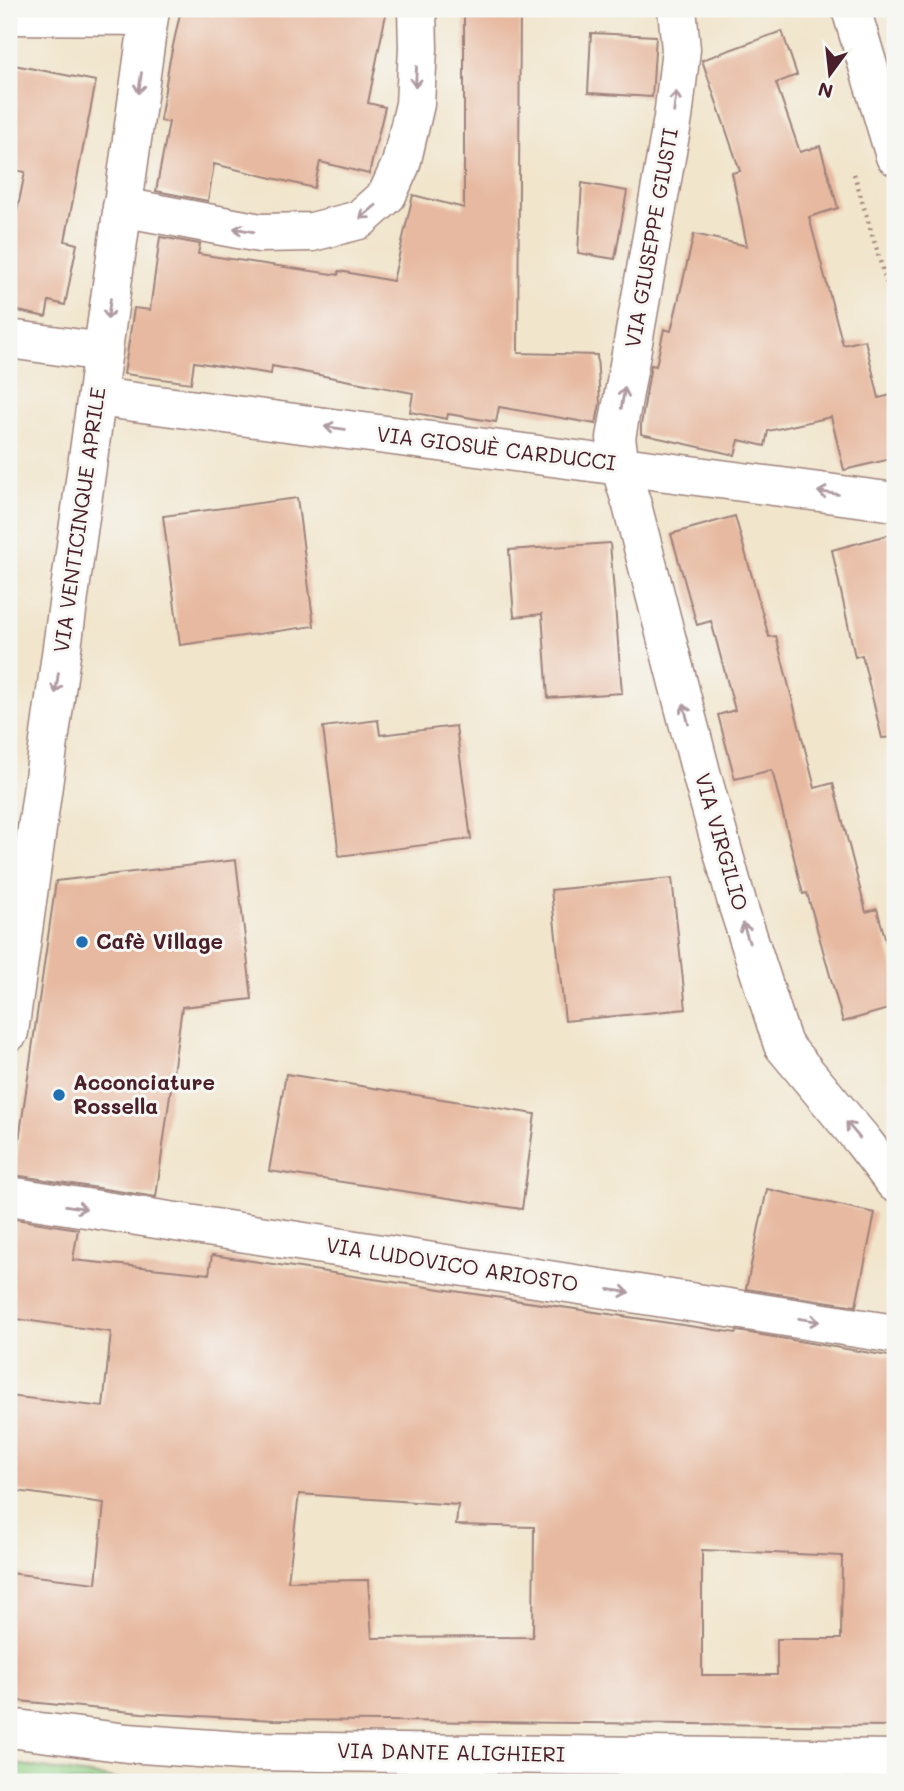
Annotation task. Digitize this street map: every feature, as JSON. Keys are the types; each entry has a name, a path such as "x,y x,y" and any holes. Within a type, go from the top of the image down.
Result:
{"street":[{"path":"122,207 260,233 312,232 359,219 387,195 401,164 415,104 418,9"},
{"name":"VIA GIUSEPPE GIUSTI","path":"620,466 617,438 675,104 681,49 677,9"},
{"path":"851,9 895,156"},
{"path":"9,15 150,12"},
{"name":"VIA VENTICINQUE APRILE","path":"9,1032 24,812 97,397 150,12"},
{"path":"9,339 103,352"},
{"name":"VIA GIOSUÈ CARDUCCI","path":"97,397 895,502"},
{"name":"VIA VIRGILIO","path":"620,466 738,906 783,1045 895,1183"},
{"name":"VIA LUDOVICO ARIOSTO","path":"9,1196 895,1334"},
{"name":"VIA DANTE ALIGHIERI","path":"9,1728 127,1743 241,1751 895,1759"}],"green space":[{"path":"9,1763 136,1782 9,1782"}],"building":[{"path":"181,9 387,9 368,103 385,107 369,174 320,162 314,188 214,164 208,201 156,191 169,122 160,121"},
{"path":"464,9 520,9 518,353 597,355 600,403 596,424 499,407 496,422 448,414 447,419 410,412 413,393 272,366 271,374 194,362 191,383 124,374 134,308 150,310 160,237 200,244 198,254 338,275 339,271 393,281 413,195 464,208"},
{"path":"782,31 797,75 776,83 800,152 820,146 838,208 809,217 843,345 865,340 879,398 895,394 895,458 844,470 831,417 768,431 765,446 739,440 735,455 641,434 651,365 656,366 664,329 671,331 694,234 747,246 732,173 740,171 702,60"},
{"path":"591,33 656,36 652,97 588,93"},
{"path":"9,64 96,81 65,241 77,244 65,305 49,301 46,317 9,309 9,251 25,172 9,169"},
{"path":"582,183 627,191 615,259 578,253"},
{"path":"297,498 314,626 180,645 163,516"},
{"path":"735,516 769,637 776,636 815,788 833,783 866,912 877,909 895,974 895,1007 843,1022 807,893 803,894 772,770 735,779 718,715 735,710 711,621 697,625 671,534"},
{"path":"895,533 895,737 882,738 862,655 855,657 832,550"},
{"path":"610,543 622,693 548,698 542,614 514,617 509,550"},
{"path":"378,720 380,735 456,726 471,839 339,856 323,727"},
{"path":"236,860 252,999 182,1007 156,1197 14,1175 56,881"},
{"path":"672,878 686,1009 565,1021 551,890"},
{"path":"286,1074 535,1114 522,1209 269,1171"},
{"path":"767,1189 875,1213 856,1306 746,1289"},
{"path":"9,1218 78,1229 73,1260 209,1274 212,1255 736,1333 737,1331 895,1357 895,1726 274,1720 142,1713 9,1700 9,1573 96,1583 104,1503 9,1490 9,1396 103,1407 111,1332 9,1318","holes":["299,1494 458,1505 456,1525 534,1527 533,1637 372,1638 368,1580 288,1581","702,1550 842,1556 841,1639 777,1639 777,1675 702,1675"]}],"place":[{"name":"Cafè Village","path":"82,942"},
{"name":"Acconciature Rossella","path":"59,1095"}]}
